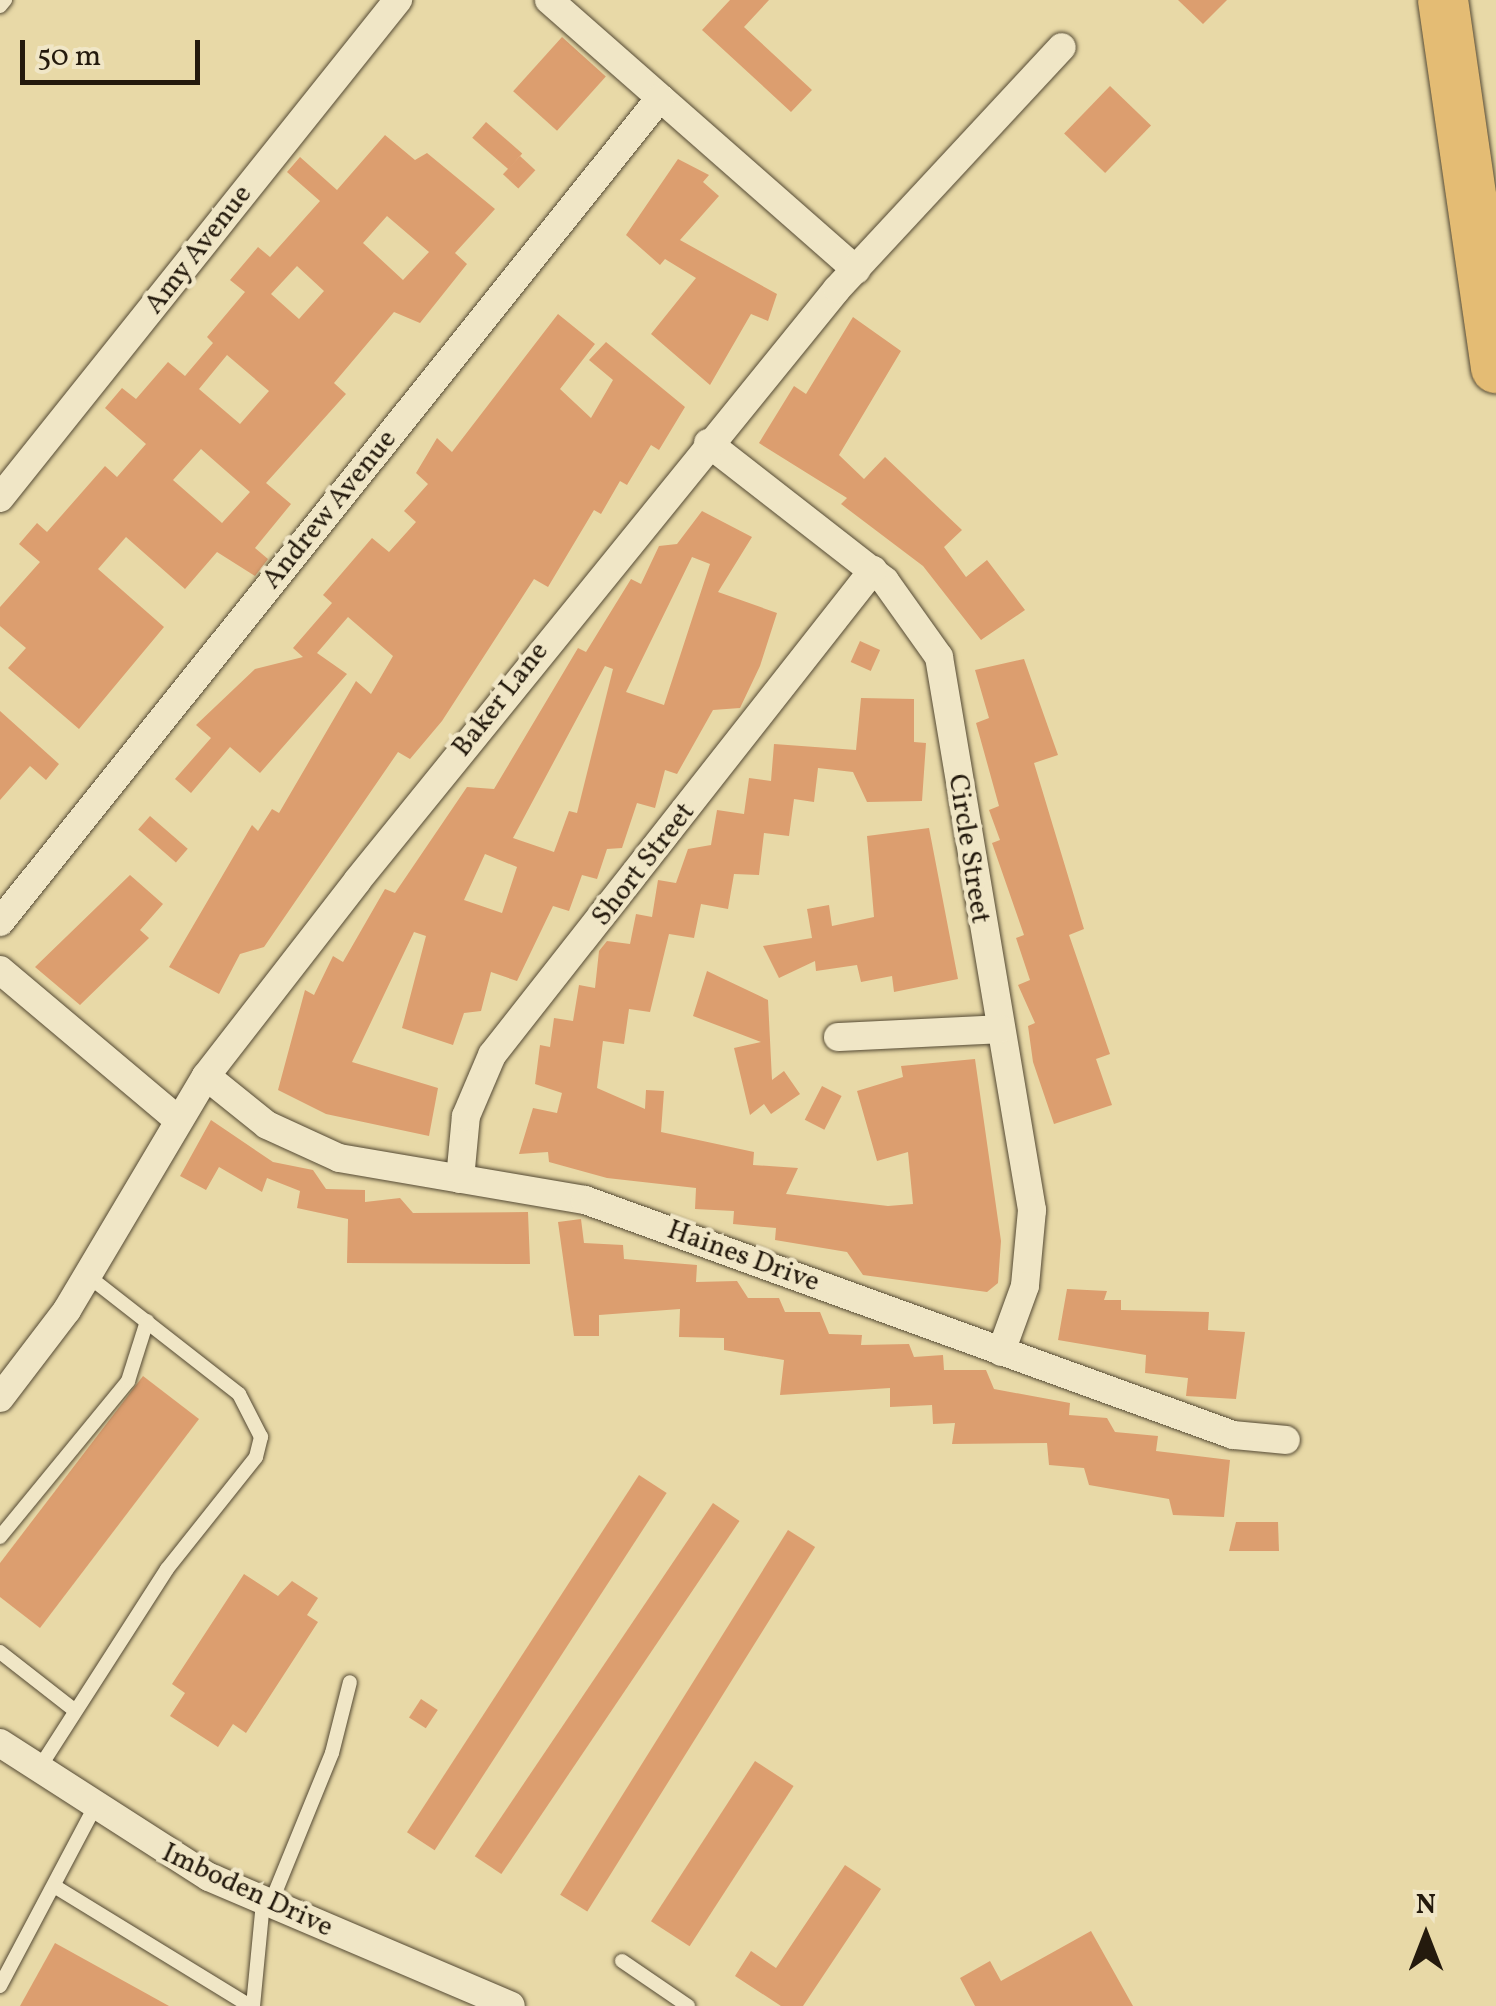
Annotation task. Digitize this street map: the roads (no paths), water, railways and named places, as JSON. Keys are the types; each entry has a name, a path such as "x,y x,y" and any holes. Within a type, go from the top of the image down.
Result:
{"highway":[{"path":"1443,0 1496,368"}],"street":[{"name":"Amy Avenue","path":"0,498 398,0"},
{"path":"550,0 856,270"},
{"name":"Baker Lane","path":"5,1382 88,1276 177,1119 206,1076 708,443 856,270 1062,47"},
{"name":"Andrew Avenue","path":"0,922 660,98"},
{"name":"Circle Street","path":"708,443 873,570 914,610 939,656 1032,1210 1024,1286 1001,1352"},
{"name":"Short Street","path":"460,1179 466,1116 492,1055 873,570"},
{"path":"0,970 177,1119"},
{"path":"838,1037 1000,1029"},
{"name":"Haines Drive","path":"206,1076 302,1144 460,1179 585,1200 1232,1435 1286,1440"},
{"name":"Imboden Drive","path":"0,1743 94,1810 267,1904 511,2006"}],"lane":[{"path":"0,6 5,0"},
{"path":"38,1771 73,1709 256,1458 261,1437 239,1394 88,1276"},
{"path":"0,1537 128,1381 147,1321"},
{"path":"0,1652 73,1709"},
{"path":"60,1888 252,2006 267,1904 332,1753 350,1682"},
{"path":"0,1986 60,1888 94,1810"},
{"path":"622,1961 688,2006"}]}
